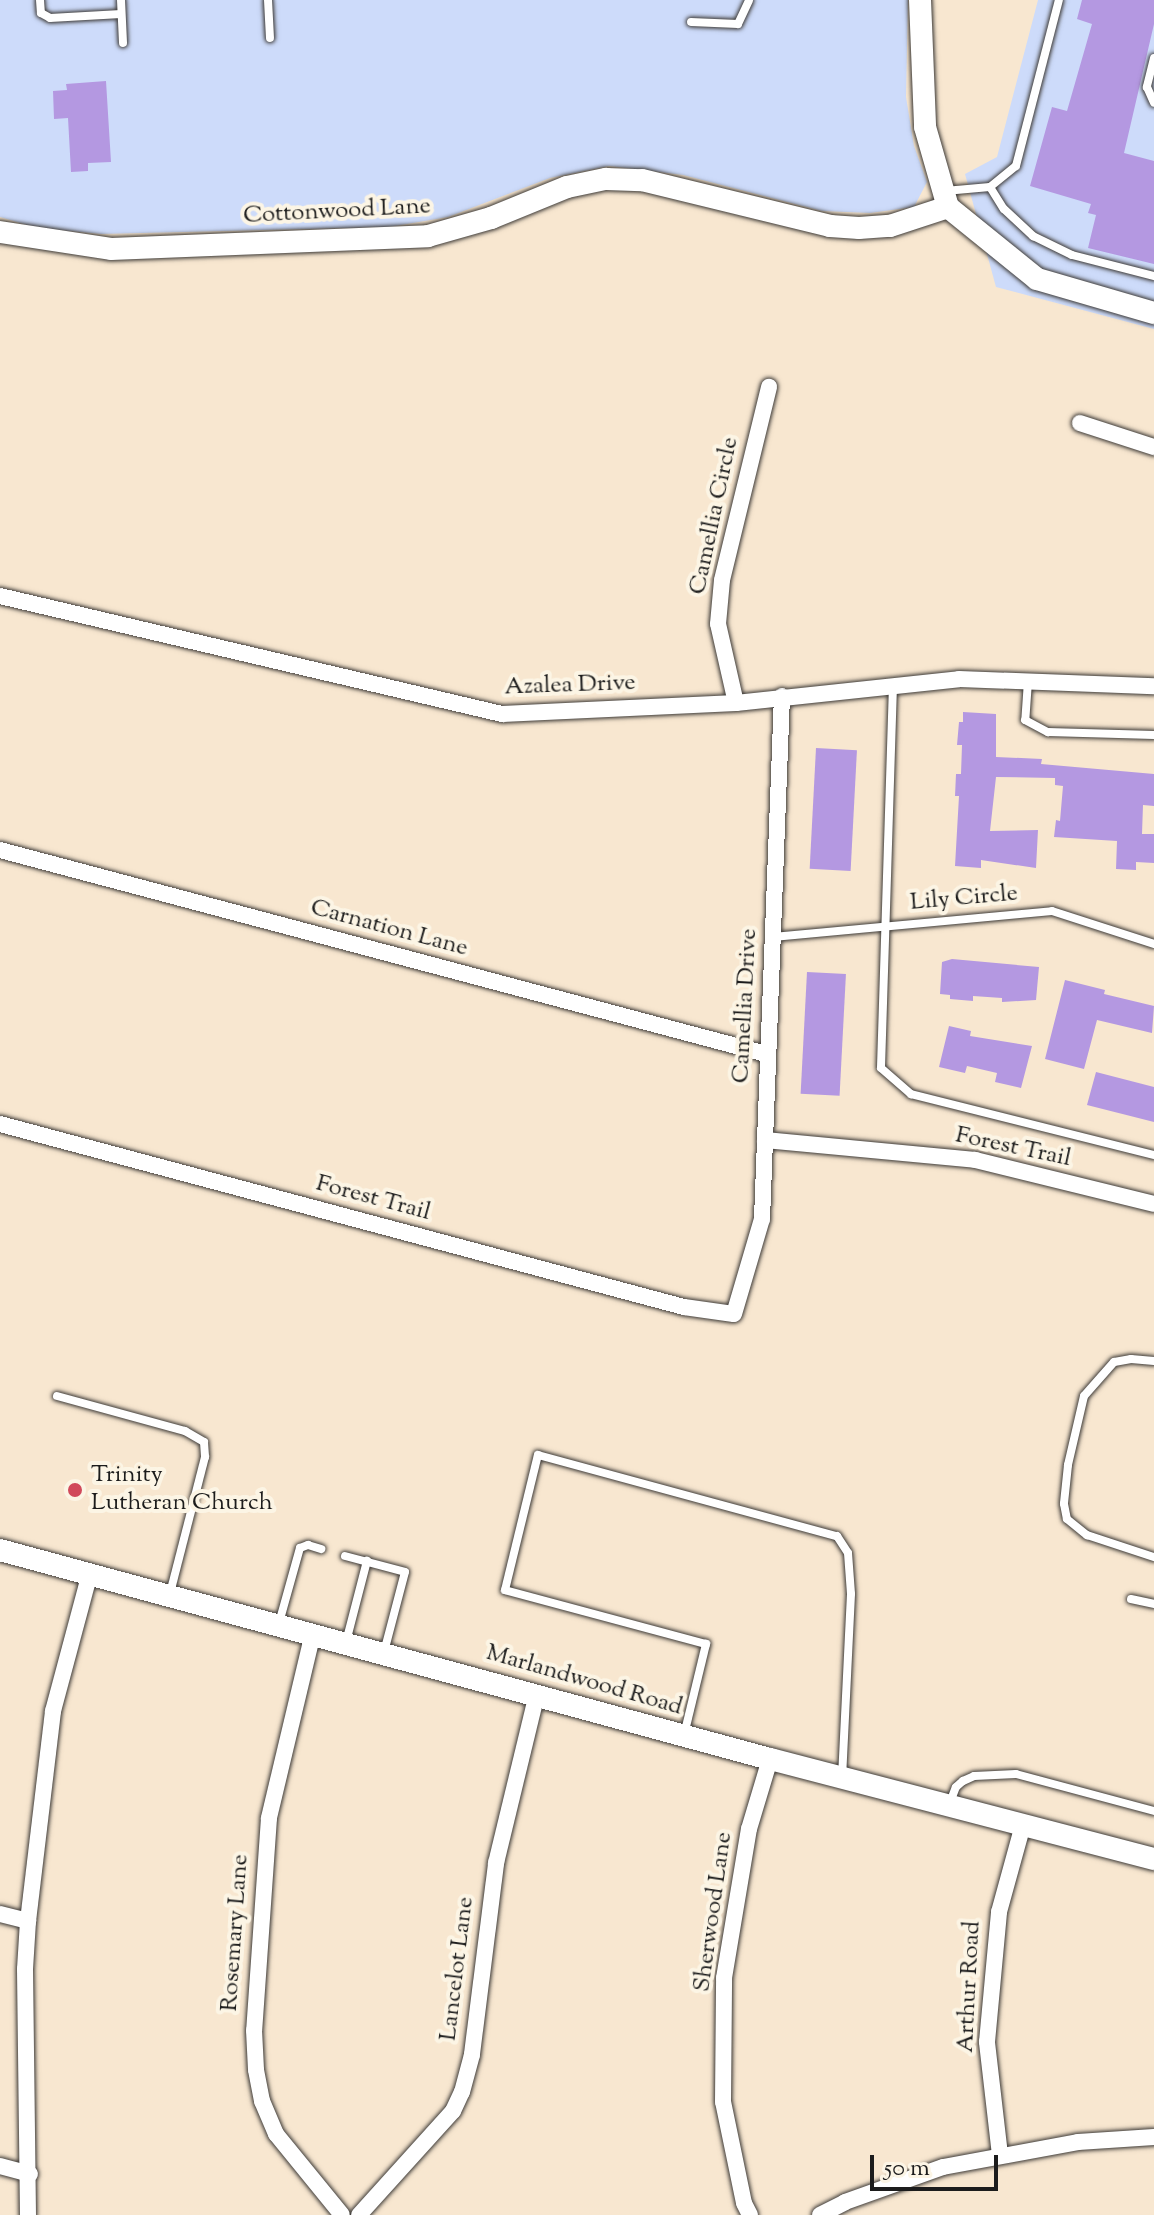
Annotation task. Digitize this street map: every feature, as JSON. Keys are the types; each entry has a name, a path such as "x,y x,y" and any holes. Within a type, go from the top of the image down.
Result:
{"street":[{"path":"920,0 925,127 945,199 1037,279 1154,313"},
{"name":"Cottonwood Lane","path":"0,232 111,249 428,236 491,218 567,187 606,179 642,180 830,226 859,228 890,226 945,199"},
{"name":"Camellia Circle","path":"736,703 718,624 722,580 769,387"},
{"path":"1080,423 1154,447"},
{"name":"Azalea Drive","path":"0,596 502,714 736,703 959,679 1154,686"},
{"name":"Camellia Drive","path":"734,1314 762,1219 782,696"},
{"name":"Carnation Lane","path":"0,850 766,1054"},
{"name":"Forest Trail","path":"0,1124 684,1307 734,1314"},
{"name":"Forest Trail","path":"765,1140 975,1160 1154,1204"},
{"name":"Marlandwood Road","path":"0,1550 684,1736 1154,1859"},
{"path":"28,2215 30,2174 25,1969 28,1921 53,1711 90,1573"},
{"name":"Rosemary Lane","path":"313,1633 269,1818 254,2043 262,2101 276,2134 342,2215"},
{"name":"Lancelot Lane","path":"359,2215 446,2119 462,2092 472,2054 496,1863 537,1694"},
{"name":"Sherwood Lane","path":"750,2215 744,2203 723,2102 724,1978 749,1829 770,1759"},
{"name":"Arthur Road","path":"1000,2155 987,2042 999,1912 1023,1825"},
{"path":"0,1914 28,1921"},
{"path":"820,2215 845,2202 943,2167 1078,2142 1154,2137"},
{"path":"0,2166 30,2174"}],"lane":[{"path":"40,0 41,13 50,18 121,14"},
{"path":"121,0 123,43"},
{"path":"268,0 270,38"},
{"path":"691,22 738,24 749,0"},
{"path":"945,199 990,187 1010,174 1020,157 1059,0"},
{"path":"1154,58 1147,87 1154,103"},
{"path":"990,187 1004,209 1033,236 1072,255 1154,276"},
{"path":"1028,681 1025,720 1048,732 1154,735"},
{"path":"893,685 888,926 881,1068 911,1094 1154,1155"},
{"name":"Lily Circle","path":"773,937 1052,911 1154,944"},
{"path":"1154,1361 1131,1359 1114,1362 1084,1396 1068,1465 1064,1504 1067,1519 1087,1535 1154,1557"},
{"path":"57,1396 185,1431 204,1442 205,1457 170,1594"},
{"path":"684,1736 706,1644 505,1590 538,1455 837,1536 848,1553 850,1580 842,1778"},
{"path":"278,1624 300,1548 308,1545 321,1549"},
{"path":"345,1556 405,1572 384,1653"},
{"path":"346,1643 367,1561"},
{"path":"1131,1599 1154,1604"},
{"path":"949,1806 956,1787 963,1781 974,1776 1016,1774 1154,1811"}],"shaded area":[{"path":"0,0 908,0 906,97 914,146 927,182 914,207 870,213 822,211 683,175 609,166 550,178 448,217 389,227 101,234 37,228 0,217"},
{"path":"1038,0 1154,0 1154,329 996,287 965,174 997,157"}],"building":[{"path":"1082,0 1154,0 1154,24 1124,153 1154,161 1154,264 1088,248 1096,215 1088,213 1091,204 1030,186 1052,107 1067,111 1092,24 1077,19"},
{"path":"106,81 111,162 88,163 88,171 71,172 68,118 54,119 53,91 67,90 66,84"},
{"path":"963,712 996,714 996,757 1042,759 1041,764 1154,774 1154,806 1143,805 1142,834 1154,834 1154,863 1136,862 1136,870 1116,869 1117,841 1054,837 1056,820 1060,821 1063,786 1055,785 1055,778 996,777 990,831 1038,830 1036,868 981,860 981,868 955,866 959,796 955,796 956,774 961,774 962,745 957,745"},
{"path":"816,748 857,750 851,871 810,869"},
{"path":"952,959 1039,967 1036,1000 1002,1002 1002,998 973,996 973,1001 950,999 950,995 940,994 942,962"},
{"path":"807,972 846,974 840,1096 801,1094"},
{"path":"1065,980 1105,990 1104,994 1154,1006 1152,1033 1097,1020 1084,1069 1045,1059"},
{"path":"949,1026 971,1031 970,1036 1032,1046 1021,1088 995,1082 997,1073 967,1066 965,1073 939,1067"},
{"path":"1096,1072 1154,1087 1154,1122 1087,1105"}],"place":[{"name":"Trinity Lutheran Church","path":"75,1490"}]}
